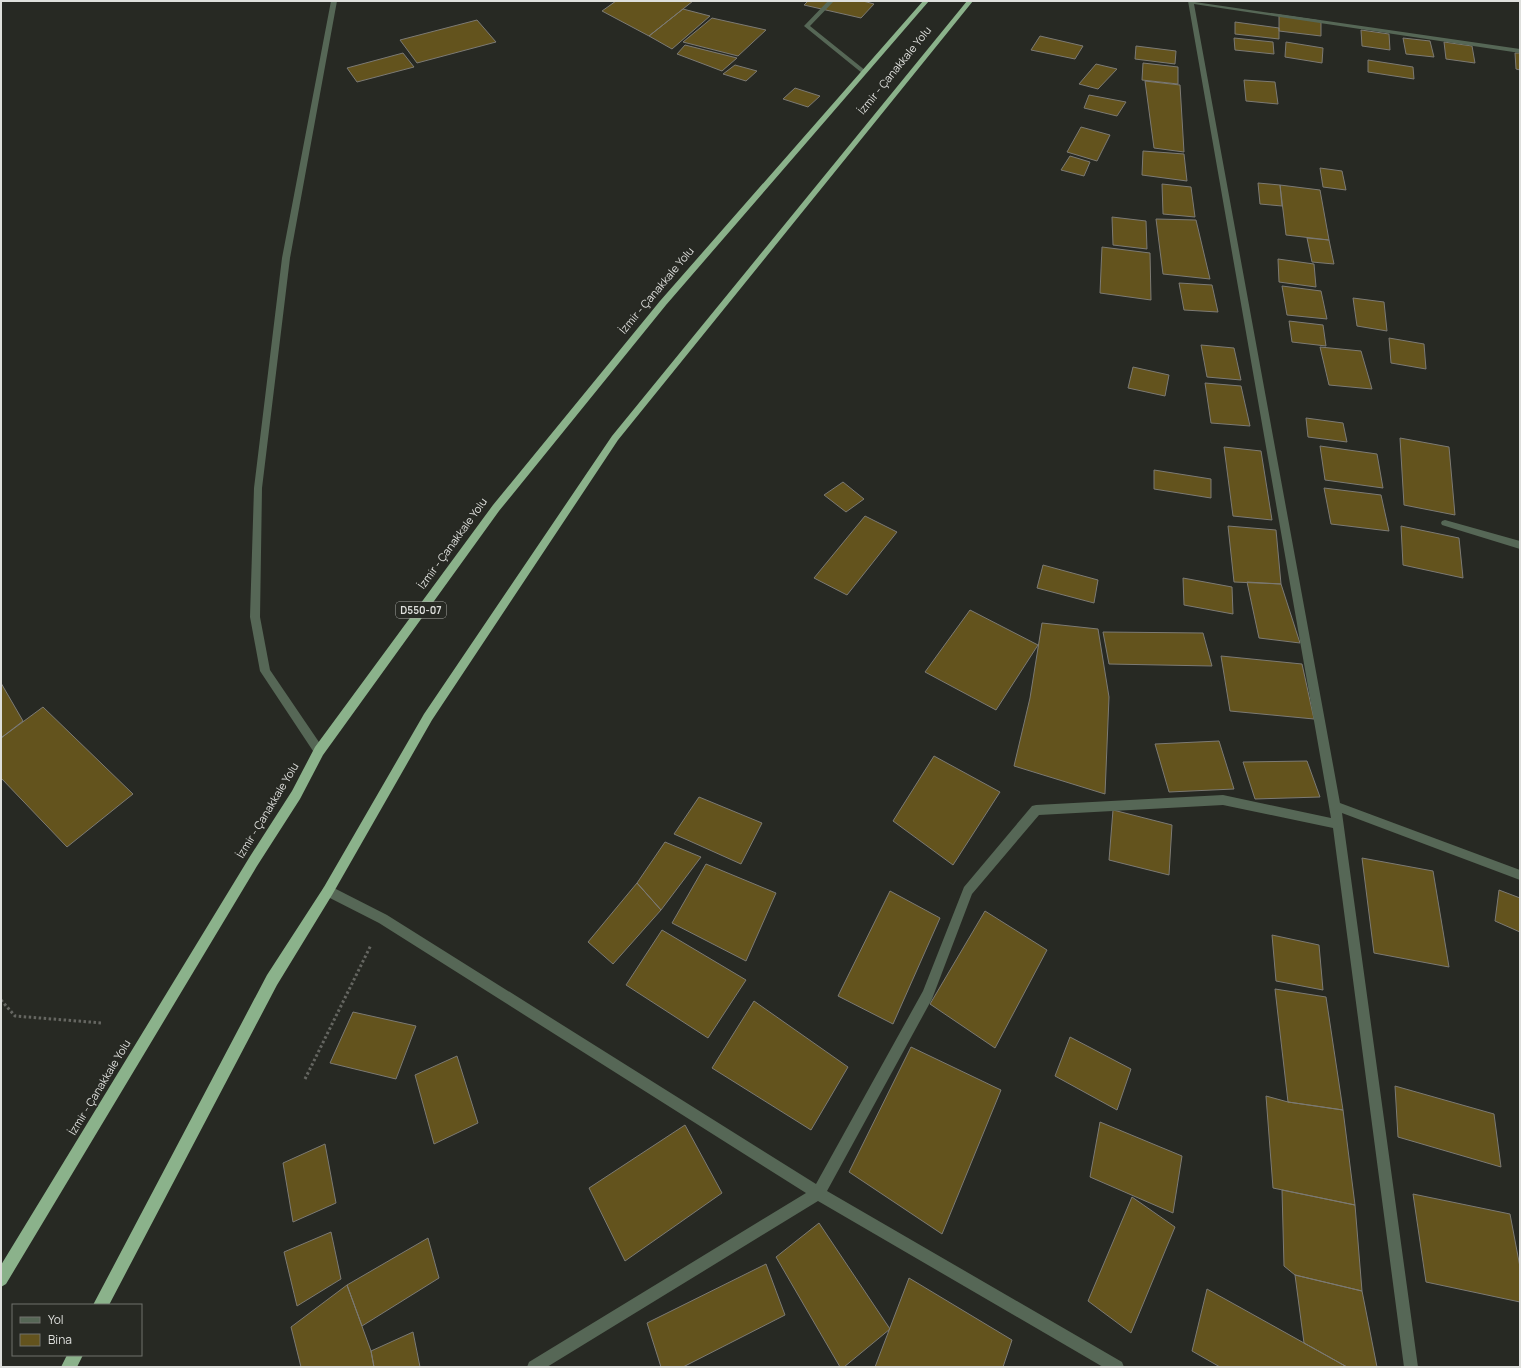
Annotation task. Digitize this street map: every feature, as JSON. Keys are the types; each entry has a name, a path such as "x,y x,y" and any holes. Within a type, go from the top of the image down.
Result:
{"highway":[{"name":"İzmir - Çanakkale Yolu","path":"1,1279 245,875 296,795 319,750 496,508 663,303 926,1"},
{"name":"İzmir - Çanakkale Yolu","path":"102,1304 272,980 328,891 428,717 615,438 970,1"},
{"path":"69,1367 74,1356"}],"street":[{"path":"319,750 265,671 254,617 258,488 286,258 334,1"},
{"path":"831,1 807,26 864,72"},
{"path":"1411,1367 1338,824 1191,2 1520,51"},
{"path":"1445,523 1520,545"},
{"path":"534,1367 818,1193 928,995 968,891 1036,810 1223,800 1338,824"},
{"path":"1334,806 1520,875"},
{"path":"328,891 383,919 818,1193 1117,1367"}],"path":[{"path":"305,1079 383,919"},
{"path":"1,1000 15,1016 102,1023"}],"building":[{"path":"616,1 693,1 649,36 602,11"},
{"path":"808,1 863,1 874,4 861,18 804,5"},
{"path":"683,9 710,16 672,49 649,36"},
{"path":"1279,15 1321,21 1321,36 1279,31"},
{"path":"712,18 766,30 738,56 683,42"},
{"path":"477,20 496,42 417,63 400,40"},
{"path":"1235,22 1279,28 1279,39 1235,34"},
{"path":"1361,30 1389,34 1390,50 1362,46"},
{"path":"1040,36 1083,46 1075,59 1031,50"},
{"path":"1234,38 1273,42 1274,54 1235,50"},
{"path":"1403,38 1430,41 1434,57 1406,54"},
{"path":"1286,42 1323,48 1322,63 1285,57"},
{"path":"1444,42 1472,46 1475,63 1446,59"},
{"path":"685,45 737,58 722,71 677,54"},
{"path":"1136,46 1176,51 1175,64 1135,59"},
{"path":"403,53 414,67 357,82 347,68"},
{"path":"1515,53 1520,53 1520,70 1516,69"},
{"path":"1368,60 1413,67 1414,79 1368,72"},
{"path":"1143,63 1178,67 1178,84 1142,80"},
{"path":"1096,64 1117,69 1098,89 1079,84"},
{"path":"735,65 757,71 746,81 723,74"},
{"path":"1244,80 1275,82 1278,104 1246,101"},
{"path":"1145,81 1180,85 1184,152 1154,148"},
{"path":"795,88 820,96 808,107 783,99"},
{"path":"1089,95 1126,102 1117,116 1084,108"},
{"path":"1081,127 1110,135 1097,161 1067,152"},
{"path":"1143,151 1184,154 1187,181 1142,175"},
{"path":"1070,156 1090,162 1084,176 1061,170"},
{"path":"1320,168 1342,171 1346,190 1323,187"},
{"path":"1258,183 1280,185 1282,206 1260,204"},
{"path":"1162,184 1191,187 1195,217 1163,214"},
{"path":"1280,185 1320,190 1329,240 1286,235"},
{"path":"1112,217 1146,221 1147,249 1113,245"},
{"path":"1156,219 1196,220 1210,279 1163,274"},
{"path":"1307,238 1329,240 1334,264 1312,262"},
{"path":"1102,247 1150,253 1151,300 1100,293"},
{"path":"1278,259 1314,264 1316,287 1279,282"},
{"path":"1179,283 1212,285 1218,312 1184,310"},
{"path":"1282,286 1321,291 1327,319 1287,315"},
{"path":"1353,298 1384,302 1387,331 1357,326"},
{"path":"1289,321 1323,325 1326,346 1292,342"},
{"path":"1389,338 1424,344 1426,369 1391,363"},
{"path":"1201,345 1234,348 1241,380 1207,377"},
{"path":"1320,347 1361,351 1372,389 1329,385"},
{"path":"1133,367 1169,375 1165,396 1128,388"},
{"path":"1205,383 1241,386 1250,426 1211,423"},
{"path":"1306,418 1343,423 1347,442 1308,437"},
{"path":"1400,438 1449,447 1455,515 1404,505"},
{"path":"1320,446 1377,454 1383,488 1325,480"},
{"path":"1224,447 1261,451 1272,520 1233,516"},
{"path":"1154,470 1211,479 1211,498 1154,489"},
{"path":"843,482 864,499 846,512 824,495"},
{"path":"1324,488 1381,495 1389,531 1331,524"},
{"path":"865,516 897,532 847,595 814,578"},
{"path":"1228,526 1276,530 1281,584 1234,582"},
{"path":"1401,526 1459,538 1463,578 1403,565"},
{"path":"1043,565 1098,580 1094,603 1037,588"},
{"path":"1183,578 1232,587 1233,614 1184,605"},
{"path":"1247,582 1281,584 1300,643 1259,638"},
{"path":"970,610 1038,645 996,710 925,672"},
{"path":"1042,623 1098,629 1109,697 1105,794 1014,766 1030,698"},
{"path":"1103,632 1203,633 1212,666 1109,664"},
{"path":"1221,656 1302,664 1314,719 1230,711"},
{"path":"1,683 23,721 1,738"},
{"path":"43,707 133,794 67,847 1,778 1,738"},
{"path":"1219,741 1234,789 1169,792 1155,744"},
{"path":"934,756 1000,792 953,865 893,821"},
{"path":"1307,761 1320,797 1255,799 1243,762"},
{"path":"699,797 762,823 741,864 674,834"},
{"path":"1113,810 1172,825 1169,875 1109,860"},
{"path":"665,842 701,857 661,910 637,883"},
{"path":"1362,858 1433,871 1449,967 1374,953"},
{"path":"706,864 776,893 746,961 672,923"},
{"path":"637,883 661,910 613,964 588,942"},
{"path":"1499,890 1520,898 1520,932 1495,921"},
{"path":"890,891 940,918 893,1024 838,996"},
{"path":"985,911 1047,950 995,1048 930,1004"},
{"path":"662,930 746,980 708,1038 626,985"},
{"path":"1272,935 1319,945 1323,990 1276,981"},
{"path":"1275,989 1326,997 1343,1110 1288,1102"},
{"path":"754,1001 848,1067 811,1130 712,1068"},
{"path":"353,1012 416,1026 396,1079 330,1063"},
{"path":"1070,1037 1131,1069 1117,1110 1055,1076"},
{"path":"911,1047 1001,1090 942,1234 849,1172"},
{"path":"457,1056 478,1123 434,1144 415,1075"},
{"path":"1395,1086 1494,1114 1501,1167 1398,1137"},
{"path":"1266,1096 1288,1102 1343,1110 1355,1205 1273,1188"},
{"path":"1100,1122 1182,1156 1173,1213 1090,1177"},
{"path":"685,1125 722,1193 625,1261 589,1188"},
{"path":"325,1144 336,1203 293,1222 283,1163"},
{"path":"1282,1190 1355,1205 1362,1291 1295,1275 1284,1266"},
{"path":"1413,1194 1510,1214 1520,1267 1520,1302 1426,1282"},
{"path":"1132,1197 1175,1227 1131,1333 1088,1301"},
{"path":"819,1223 890,1329 844,1367 840,1367 776,1257"},
{"path":"331,1232 341,1279 297,1306 284,1252"},
{"path":"428,1238 439,1278 362,1326 347,1285"},
{"path":"766,1264 785,1315 683,1367 661,1367 647,1323"},
{"path":"1295,1275 1362,1291 1377,1367 1347,1367 1304,1343"},
{"path":"909,1278 1012,1340 1003,1367 875,1367"},
{"path":"347,1285 371,1351 374,1367 301,1367 291,1327"},
{"path":"1207,1289 1347,1367 1220,1367 1192,1351"},
{"path":"413,1332 420,1367 374,1367 371,1351"}]}
